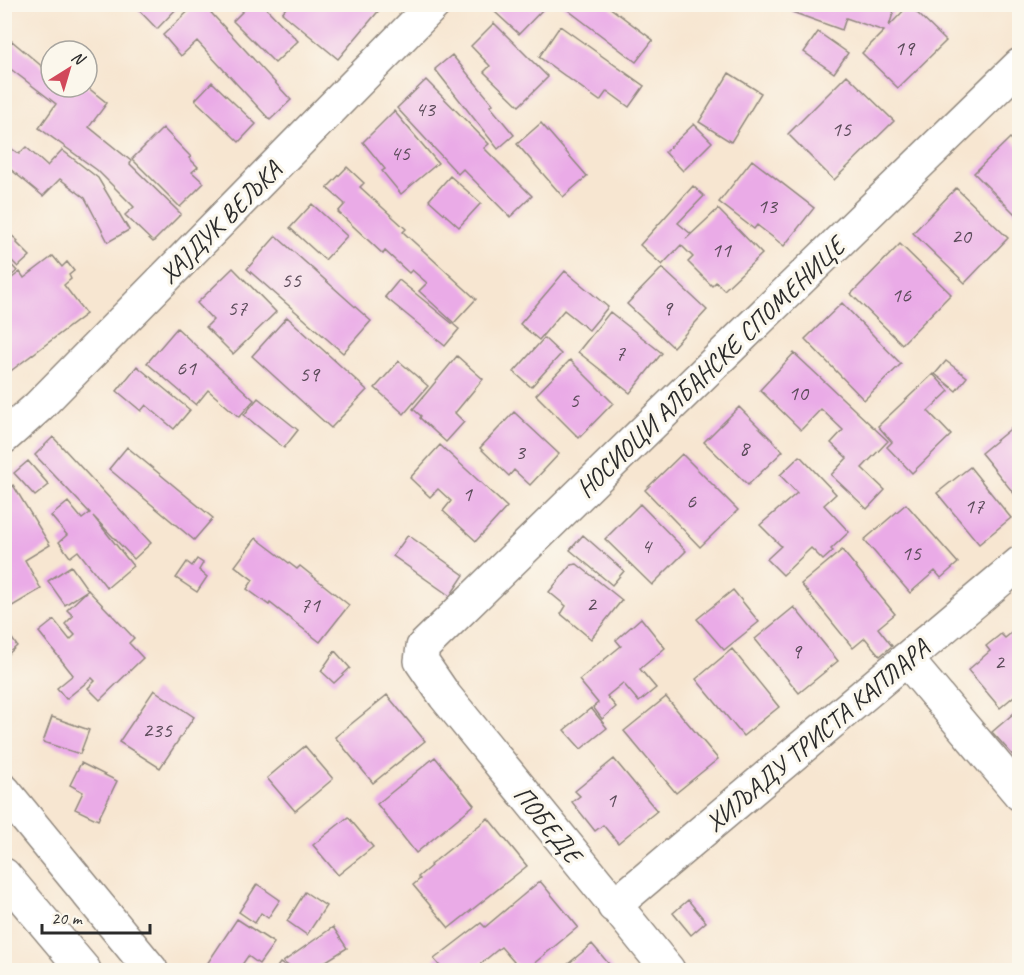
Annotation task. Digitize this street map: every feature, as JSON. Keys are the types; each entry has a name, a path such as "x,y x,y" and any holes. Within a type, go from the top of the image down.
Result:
{"street":[{"name":"ХАЈДУК ВЕЉКА","path":"4,437 38,407 416,10"},
{"name":"НОСИОЦИ АЛБАНСКЕ СПОМЕНИЦЕ","path":"430,676 422,661 423,648 430,639 1020,65"},
{"name":"ХИЉАДУ ТРИСТА КАПЛАРА","path":"614,906 1020,563"},
{"path":"906,659 1020,794"},
{"name":"ПОБЕДЕ","path":"430,676 668,970"},
{"path":"4,791 151,970"},
{"path":"4,875 84,970"}],"building":[{"path":"133,4 181,4 157,29"},
{"path":"196,4 203,4 291,100 270,120 197,41 181,56 163,35"},
{"path":"250,4 262,4 298,41 275,63 233,21"},
{"path":"289,4 377,4 381,8 338,59 282,13"},
{"path":"560,4 605,4 653,40 636,62"},
{"path":"795,4 896,4 889,26 909,5 946,41 898,88 862,53 884,31 846,18 842,30 792,12"},
{"path":"503,5 547,5 519,34 495,12"},
{"path":"494,23 548,77 519,106 484,72 490,66 471,46"},
{"path":"560,26 644,86 629,107 607,91 600,101 539,57"},
{"path":"818,32 848,53 834,73 804,52"},
{"path":"12,41 39,64 39,91 4,64 4,51"},
{"path":"452,55 493,104 490,106 514,135 498,149 435,69"},
{"path":"729,73 761,93 731,142 699,122"},
{"path":"847,75 894,121 834,180 788,134"},
{"path":"426,80 489,144 484,148 532,196 510,217 463,169 458,174 397,108"},
{"path":"212,82 256,124 239,142 195,100"},
{"path":"99,97 107,103 89,127 131,161 130,164 181,214 153,242 125,215 134,207 97,170 39,128 56,104 50,99 99,99"},
{"path":"394,111 438,163 401,194 382,171 385,169 363,142"},
{"path":"541,123 587,176 563,197 517,144"},
{"path":"694,124 712,142 683,171 665,152"},
{"path":"163,128 191,157 189,158 198,167 192,172 204,183 180,207 132,159"},
{"path":"1010,138 1020,147 1020,219 974,173"},
{"path":"4,143 19,154 26,147 47,166 62,150 98,178 129,230 108,242 85,198 60,179 43,196 4,164"},
{"path":"752,160 814,208 784,246 757,225 754,229 719,202"},
{"path":"347,167 364,183 360,187 406,229 403,232 476,299 454,323 419,291 427,283 412,270 409,273 385,251 383,254 338,212 345,204 327,188"},
{"path":"450,176 481,203 459,227 429,200"},
{"path":"693,186 704,196 678,223 691,234 686,239 718,209 762,254 724,290 716,282 712,286 688,262 693,257 681,245 662,265 640,245"},
{"path":"956,188 1008,238 965,283 913,233"},
{"path":"312,204 347,236 325,260 290,228"},
{"path":"4,229 30,256 18,267 4,253"},
{"path":"276,236 371,321 343,353 247,269"},
{"path":"900,244 951,294 902,344 851,294"},
{"path":"53,256 62,267 67,262 74,271 69,275 71,279 64,285 86,314 4,376 4,284 20,272 24,278"},
{"path":"4,257 17,271 4,282"},
{"path":"233,268 276,312 233,354 206,327 213,320 197,303"},
{"path":"662,268 707,310 673,347 627,304"},
{"path":"565,271 608,307 589,330 564,310 539,340 520,324"},
{"path":"399,280 459,329 445,346 385,297"},
{"path":"842,303 901,364 864,400 805,339"},
{"path":"610,312 662,353 630,393 578,352"},
{"path":"287,317 367,390 331,428 252,356"},
{"path":"177,328 254,400 239,417 208,390 196,405 147,363"},
{"path":"544,338 561,354 531,387 514,372"},
{"path":"794,353 888,441 862,468 885,490 867,509 831,475 847,458 831,443 843,430 821,409 801,430 760,390"},
{"path":"457,356 483,379 455,413 464,422 446,442 413,409"},
{"path":"570,360 613,403 579,438 536,395"},
{"path":"399,361 428,386 404,414 375,388"},
{"path":"946,361 967,377 956,391 935,374"},
{"path":"137,366 190,410 174,429 146,405 141,411 117,391"},
{"path":"933,374 949,391 928,411 951,435 912,473 887,447 892,442 878,426"},
{"path":"258,398 298,430 284,448 244,415"},
{"path":"739,407 783,451 748,485 704,442"},
{"path":"514,412 559,454 530,485 514,470 509,476 480,448"},
{"path":"1020,421 1020,501 981,453"},
{"path":"53,437 151,543 134,559 93,516 133,566 107,588 78,551 70,557 59,542 67,535 51,516 68,502 82,519 90,513 35,455"},
{"path":"440,445 507,507 476,541 443,511 451,501 438,489 430,497 410,478"},
{"path":"127,447 213,518 194,540 109,469"},
{"path":"682,454 738,510 700,547 645,490"},
{"path":"800,456 836,494 824,505 849,532 823,560 811,548 783,575 767,559 781,546 760,525 797,493 780,475"},
{"path":"28,461 49,485 35,496 14,473"},
{"path":"970,467 1011,518 979,544 937,493"},
{"path":"13,485 50,545 25,560 41,589 4,611 4,492"},
{"path":"640,504 686,551 652,585 605,539"},
{"path":"906,504 958,563 941,578 935,571 910,593 864,540"},
{"path":"408,535 464,575 450,596 393,556"},
{"path":"583,535 624,571 612,585 570,550"},
{"path":"256,538 297,569 300,566 349,605 320,642 270,603 269,605 247,589 253,580 235,566"},
{"path":"842,550 895,614 878,628 892,646 880,656 865,638 853,648 801,584"},
{"path":"197,559 203,563 199,570 207,577 197,592 176,578 187,562 192,566"},
{"path":"577,564 622,600 591,639 561,614 566,606 549,592 571,565"},
{"path":"71,566 88,590 65,605 48,581"},
{"path":"88,590 134,638 129,643 143,658 100,700 88,688 95,681 92,678 66,699 57,688 73,675 39,632 54,620 70,640 75,635 65,624 73,616 67,610"},
{"path":"733,590 759,622 724,650 697,619"},
{"path":"794,607 838,661 799,693 755,639"},
{"path":"641,618 665,648 640,669 656,688 639,702 623,683 607,696 616,707 602,719 593,707 598,703 579,680 621,646 616,640"},
{"path":"1020,626 1020,691 1000,708 968,670 990,651 986,646 1001,634 1005,638"},
{"path":"4,627 17,646 4,658"},
{"path":"732,649 779,707 743,736 696,679"},
{"path":"335,651 350,668 334,683 321,671"},
{"path":"154,690 194,717 160,768 119,742"},
{"path":"387,695 425,741 373,783 335,737"},
{"path":"666,697 718,759 676,793 624,731"},
{"path":"591,708 607,728 581,749 564,730"},
{"path":"1020,708 1020,763 992,732"},
{"path":"52,717 89,730 80,754 43,742"},
{"path":"305,746 333,779 295,811 267,778"},
{"path":"435,757 474,805 416,853 377,804"},
{"path":"614,759 657,811 618,843 603,825 595,831 572,802 580,796 575,791"},
{"path":"81,763 117,781 98,820 75,809 83,792 70,785"},
{"path":"348,817 373,847 338,875 313,845"},
{"path":"488,818 527,866 449,928 413,885 430,865"},
{"path":"540,881 578,927 526,970 521,970 501,947 473,970 443,970 434,959 481,923 485,927"},
{"path":"257,884 280,900 268,918 261,913 255,923 239,912"},
{"path":"305,892 326,906 307,935 287,921"},
{"path":"688,900 706,922 691,935 673,913"},
{"path":"237,919 274,943 259,964 248,956 239,969 242,970 203,970"},
{"path":"333,927 347,948 312,970 294,970 283,962"},
{"path":"592,944 614,970 561,970"},
{"path":"280,963 291,970 275,970"}]}
